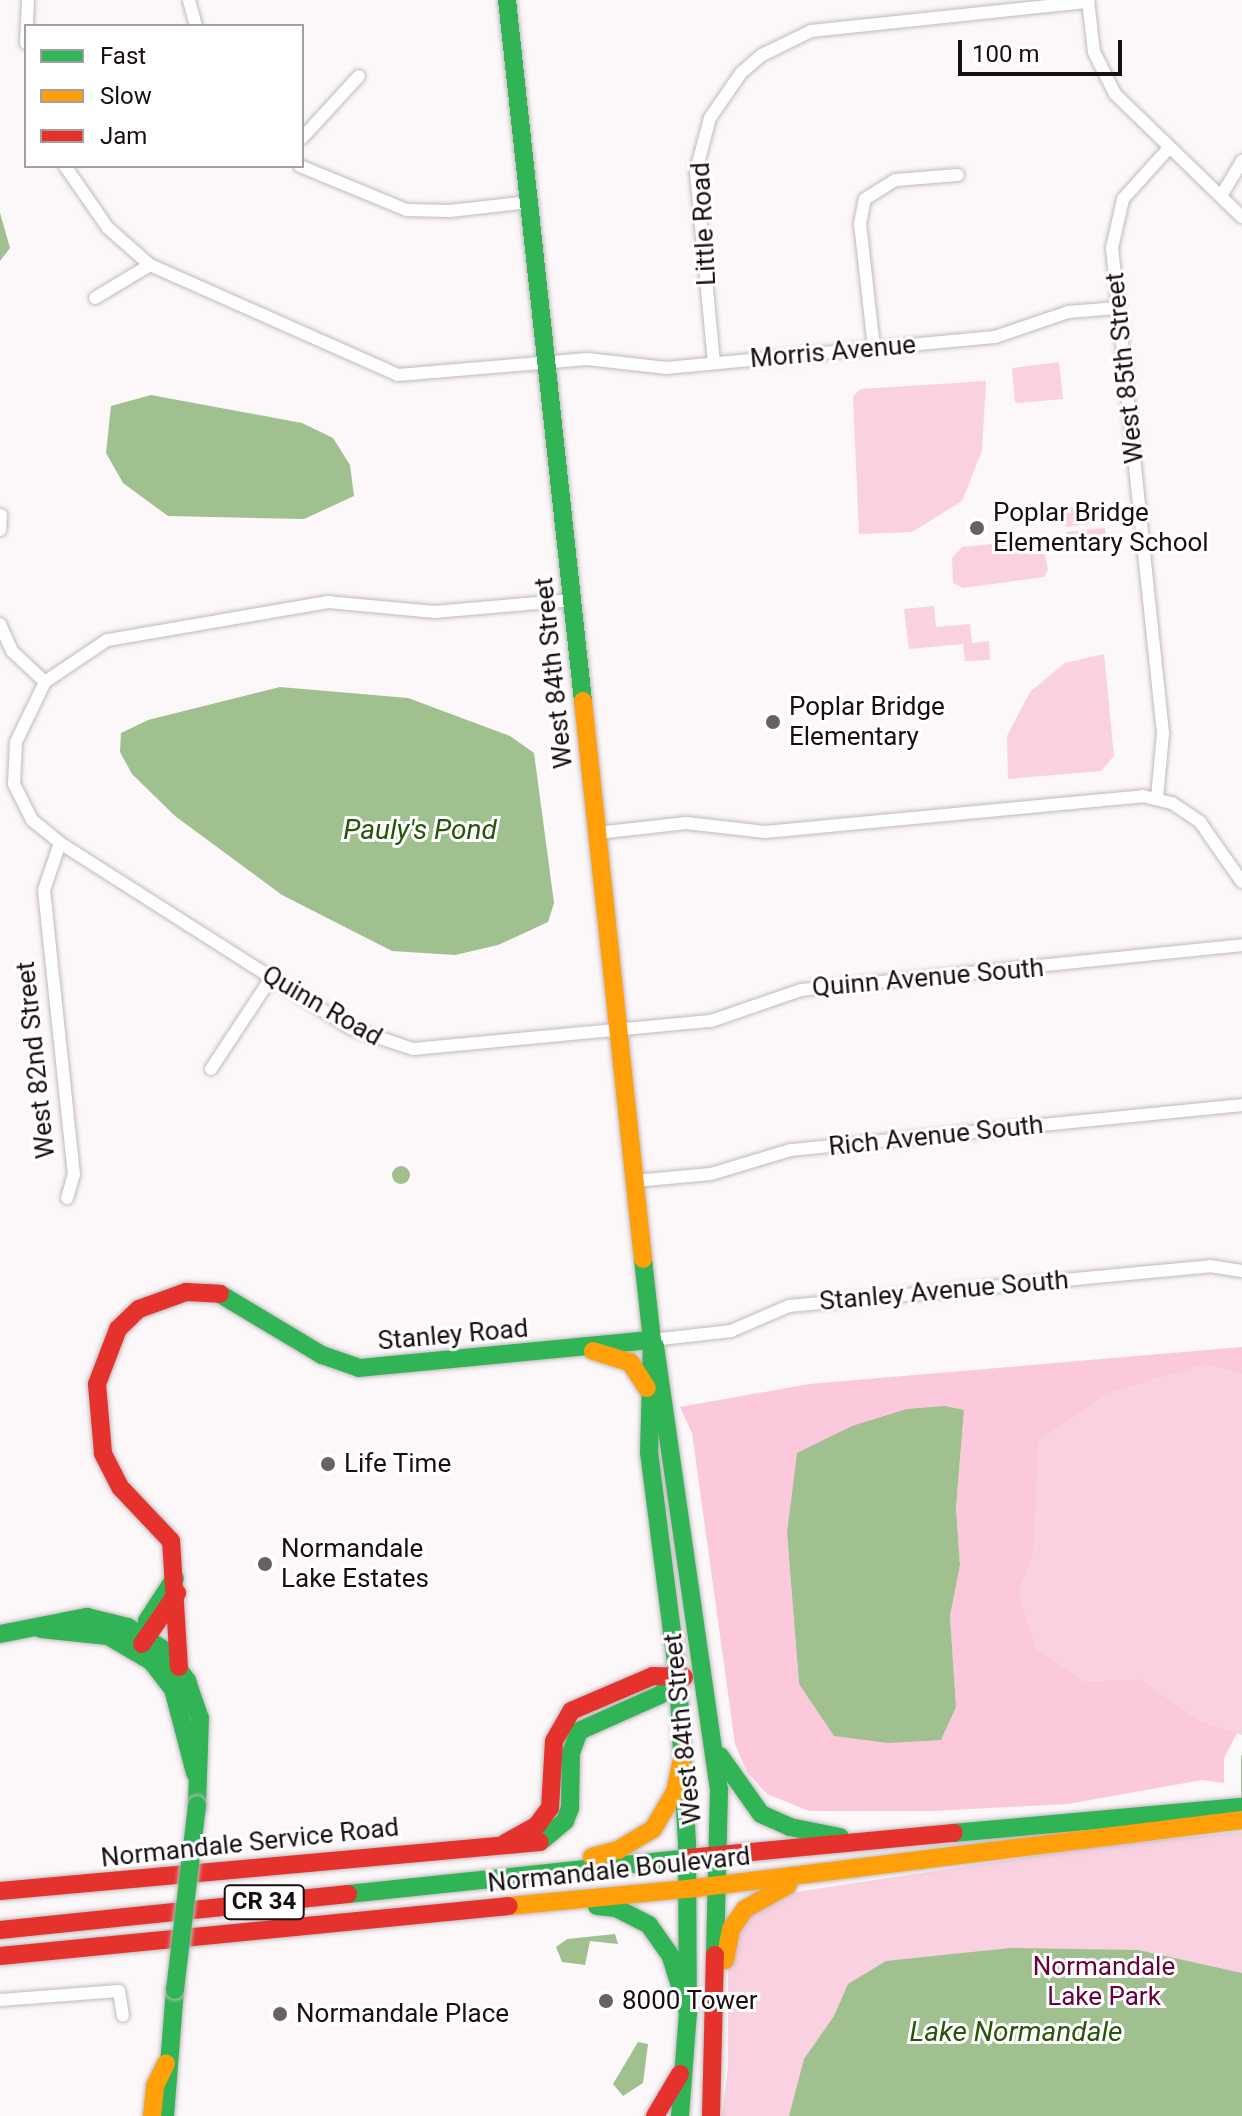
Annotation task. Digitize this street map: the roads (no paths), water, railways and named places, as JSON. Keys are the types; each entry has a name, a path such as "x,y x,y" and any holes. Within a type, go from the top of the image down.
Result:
{"main road":[{"name":"West 84th Street","path":"507,0 652,1340 648,1391 655,1507 678,1678 688,1858 688,2012 680,2116"},
{"name":"Stanley Road","path":"177,1585 171,1541 120,1487 106,1465 97,1384 108,1346 128,1318 151,1303 207,1291 248,1305 322,1355 359,1368 652,1340"},
{"name":"West 84th Street","path":"652,1340 658,1353 714,1746 719,1854 716,2035 711,2116"},
{"path":"580,1348 630,1362 648,1391"},
{"path":"177,1585 147,1621 142,1643 173,1689 196,1777"},
{"path":"168,2112 166,2063 197,1805 200,1718 179,1667 177,1585"},
{"path":"0,1634 41,1629 68,1617 87,1617 142,1643 179,1667"},
{"path":"678,1678 704,1673"},
{"name":"Normandale Service Road","path":"0,1891 505,1843 543,1842 565,1821 572,1794 571,1753 579,1731 660,1695 678,1678"},
{"path":"714,1746 761,1814 790,1827 863,1842"},
{"path":"528,1874 618,1850 653,1829 675,1792 683,1753"},
{"name":"Normandale Boulevard","path":"0,1958 828,1875 1230,1817 1242,1807"},
{"name":"Normandale Boulevard","path":"0,1930 719,1854 1230,1817"},
{"path":"716,2035 728,1939 737,1919 772,1891 828,1875"},
{"path":"558,1902 616,1908 646,1922 671,1957 688,2012"},
{"path":"655,2116 665,2106 686,2061"},
{"path":"152,2116 155,2086 166,2063"}],"street":[{"path":"27,24 28,0"},
{"path":"189,0 195,24"},
{"path":"1088,1 1094,52 1115,94 1242,217"},
{"name":"Little Road","path":"714,363 696,171 710,118 741,73 762,55 811,31 1088,1"},
{"path":"304,136 359,76"},
{"name":"West 85th Street","path":"1157,798 1163,733 1112,248 1116,214 1123,199 1169,148"},
{"path":"1221,196 1242,161"},
{"path":"66,168 108,228 150,265 95,298"},
{"path":"304,168 407,210 450,211 529,202"},
{"path":"874,348 860,224 865,199 896,180 958,175"},
{"name":"Morris Avenue","path":"150,265 398,375 607,359 647,368 995,337 1068,312 1118,308"},
{"path":"0,530 1,515"},
{"path":"60,843 32,820 14,784 16,742 45,682 107,640 303,604 355,602 435,612 572,600"},
{"path":"0,624 12,651 45,682"},
{"path":"597,833 686,823 765,832 1128,796 1157,798 1200,822 1242,882"},
{"name":"Quinn Road","path":"60,843 370,1039 413,1049 618,1031"},
{"name":"West 82nd Street","path":"60,843 44,890 74,1174 67,1198"},
{"name":"Quinn Avenue South","path":"618,1031 727,1019 801,990 1242,945"},
{"path":"211,1069 271,978"},
{"name":"Rich Avenue South","path":"635,1181 721,1172 791,1150 1242,1105"},
{"name":"Stanley Avenue South","path":"652,1340 731,1331 789,1306 1210,1266 1242,1271"},
{"path":"0,2000 119,1991 123,2016"}],"water":[{"path":"0,213 10,248 0,261"},
{"path":"151,395 302,423 333,438 350,465 354,496 304,519 168,516 123,483 106,453 111,406"},
{"name":"Pauly's Pond","path":"280,687 408,698 510,736 534,753 554,903 548,922 498,945 455,955 392,951 282,895 175,816 132,774 120,752 121,733 148,720"},
{"path":"397,1166 405,1166 410,1175 408,1182 397,1184 392,1179 392,1171"},
{"path":"945,1406 964,1410 956,1508 960,1565 950,1616 956,1707 941,1740 888,1743 834,1736 799,1684 787,1533 797,1453 852,1426 907,1409"},
{"path":"615,1934 618,1944 590,1941 585,1965 562,1962 556,1947 567,1939"},
{"name":"Lake Normandale","path":"1010,1948 1138,1950 1242,1973 1242,2116 789,2116 804,2059 834,2016 848,1984 886,1961"},
{"path":"638,2042 648,2044 643,2083 623,2096 613,2084"}],"waterway":[{"path":"1242,1756 1242,1798"}],"place":[{"name":"Poplar Bridge Elementary School","path":"977,528"},
{"name":"Poplar Bridge Elementary","path":"773,722"},
{"name":"Life Time","path":"328,1464"},
{"name":"Normandale Lake Estates","path":"265,1564"},
{"name":"8000 Tower","path":"606,2001"},
{"name":"Normandale Place","path":"280,2014"}],"park label":[{"name":"Normandale Lake Park","path":"1104,1982"}]}
